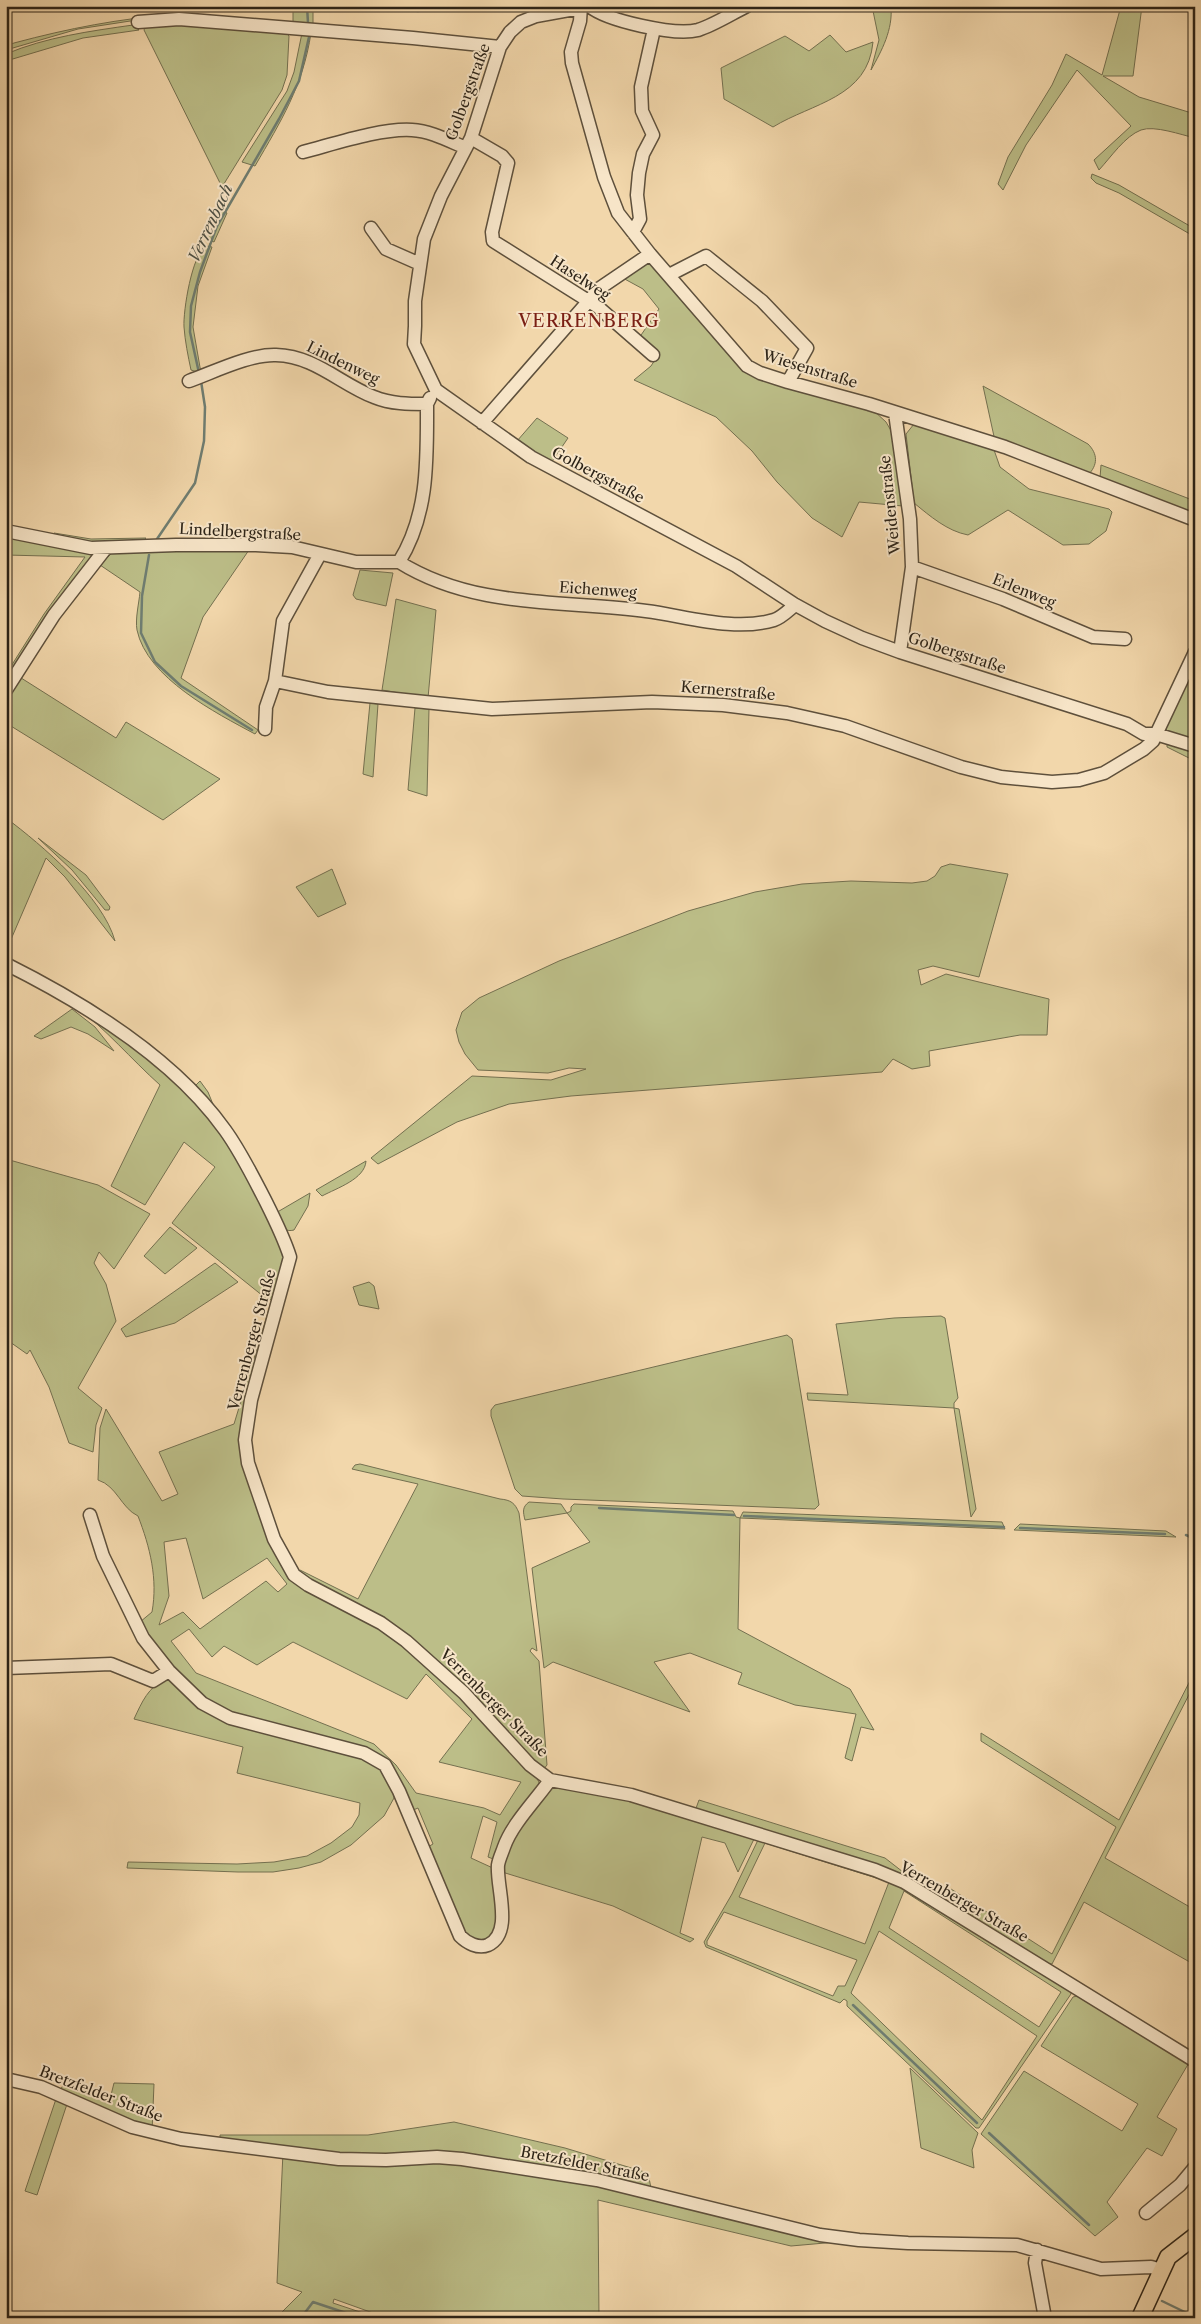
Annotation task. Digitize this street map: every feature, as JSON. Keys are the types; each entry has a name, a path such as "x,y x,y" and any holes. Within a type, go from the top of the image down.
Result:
{"main road":[{"path":"1140,2318 1161,2270 1176,2249 1195,2236"}],"street":[{"path":"584,7 597,13 654,29 690,31 699,30 747,6"},
{"name":"Golbergstraße","path":"584,7 558,8 521,22 510,32 500,47 469,143 441,196 424,239 415,301 414,344 436,390 531,457 736,566 795,605 862,638 900,652 1127,724 1144,734 1156,734 1195,746"},
{"name":"Wiesenstraße","path":"584,7 571,52 572,63 604,177 618,213 650,254 747,366 760,373 788,382 1005,447 1195,520"},
{"path":"138,22 179,20 500,47"},
{"path":"633,232 640,219 637,195 639,173 643,154 653,135 642,111 641,87 654,29"},
{"path":"303,152 386,132 412,130 469,143"},
{"name":"Haselweg","path":"469,143 502,156 508,163 492,232 492,241 588,300 653,355"},
{"path":"371,228 386,249 420,264"},
{"path":"482,423 588,300 615,276 650,254"},
{"path":"669,275 706,256 762,301 807,348 788,382"},
{"name":"Lindenweg","path":"189,381 256,357 276,355 294,357 320,366 373,397 394,403 427,404"},
{"path":"399,562 414,533 424,492 427,404 436,390"},
{"name":"Weidenstraße","path":"895,413 910,519 912,567 900,652"},
{"name":"Lindelbergstraße","path":"6,531 91,548 239,545 292,548 356,562 399,562"},
{"path":"6,690 54,615 106,548"},
{"path":"264,729 266,707 275,681 282,621 320,554"},
{"name":"Eichenweg","path":"399,562 440,583 506,600 644,610 726,623 776,620 795,605"},
{"name":"Erlenweg","path":"912,567 1003,599 1093,637 1125,639"},
{"name":"Kernerstraße","path":"275,681 328,692 492,709 652,702 723,705 787,713 845,726 961,767 1001,777 1052,782 1079,780 1104,773 1144,749 1153,740 1195,652"},
{"name":"Verrenberger Straße","path":"6,964 52,987 97,1014 168,1070 196,1097 224,1128 239,1152 282,1234 290,1257 251,1400 246,1440 248,1463 256,1488 283,1557 294,1575 308,1585 367,1615 406,1641 464,1693 530,1764 550,1780 631,1795 875,1870 904,1882 1195,2061"},
{"path":"90,1515 103,1556 144,1638 169,1671 202,1703 230,1718 364,1753 385,1765 399,1791 460,1936 474,1945 487,1946 494,1941 499,1933 502,1923 498,1865 500,1858 505,1844 517,1824 550,1780"},
{"path":"6,1668 111,1664 153,1680 169,1671"},
{"name":"Bretzfelder Straße","path":"6,2079 41,2087 132,2127 181,2139 339,2159 386,2160 437,2157 462,2159 597,2180 820,2234 908,2243 1017,2245 1101,2269 1151,2267 1161,2270"},
{"path":"1146,2213 1180,2185 1195,2167"},
{"path":"1037,2250 1035,2263 1045,2318"}],"green space":[{"path":"293,6 313,6 313,28 293,26"},
{"path":"872,6 891,6 891,15 886,40 871,70 879,40"},
{"path":"1121,6 1142,6 1133,76 1103,76 1139,97 1195,114 1195,138 1160,130 1141,130 1129,137 1099,170 1094,160 1131,126 1077,70 1026,145 1003,190 998,184 1008,157 1052,85 1066,54 1102,75"},
{"path":"176,14 78,29 6,50 6,46 14,43 55,33 114,21"},
{"path":"176,22 284,30 289,36 287,75 282,90 222,187 144,30 146,24"},
{"path":"133,25 139,30 83,38 6,61 6,54 37,43 69,35"},
{"path":"302,33 311,33 303,70 297,87 274,134 255,166 242,162 287,91 294,72"},
{"path":"830,35 846,52 873,42 869,61 861,76 836,96 773,127 724,99 721,68 785,36 809,51"},
{"path":"1092,174 1119,185 1195,229 1195,237 1119,193 1096,183 1091,178"},
{"path":"218,208 227,213 214,242 207,239"},
{"path":"206,246 212,247 198,286 193,327 201,373 191,370 185,338 184,319 189,284 201,251"},
{"path":"645,262 654,263 744,370 873,410 886,422 893,434 903,506 859,502 842,537 812,518 777,482 752,451 716,417 634,380 651,366 658,355 639,338 659,309 643,289 621,277"},
{"path":"983,386 1088,444 1094,452 1095,463 1088,475 995,441"},
{"path":"537,418 568,438 551,463 517,441"},
{"path":"914,424 993,447 1000,467 1029,489 1109,509 1112,512 1106,531 1089,544 1063,545 1008,510 968,535 946,527 914,503 906,434"},
{"path":"1101,465 1195,501 1195,518 1100,478"},
{"path":"54,533 91,539 146,538 141,543 91,544 58,538"},
{"path":"6,534 87,551 93,556 6,686 8,671 44,614 85,557 6,555"},
{"path":"171,548 249,550 203,617 181,678 258,730 255,734 203,705 168,678 154,664 143,647 137,630 140,592 100,565 113,552"},
{"path":"360,570 393,573 386,606 356,599 353,595"},
{"path":"396,599 436,610 428,698 382,690"},
{"path":"1195,660 1195,742 1170,733 1165,728"},
{"path":"18,676 116,738 126,722 220,779 163,820 6,723 6,697"},
{"path":"370,703 378,704 373,777 363,774"},
{"path":"415,708 429,709 427,796 408,790"},
{"path":"1167,741 1195,749 1195,761 1167,747"},
{"path":"6,818 37,842 70,873 98,907 115,941 65,877 46,858 6,951"},
{"path":"38,838 86,875 110,907 109,910 105,910 72,870"},
{"path":"950,864 1008,874 979,977 933,966 918,970 921,985 946,974 1049,999 1047,1035 1020,1035 929,1051 930,1066 912,1069 893,1059 882,1072 571,1096 509,1104 457,1122 378,1164 371,1158 472,1076 551,1080 586,1069 569,1068 548,1073 478,1070 465,1054 456,1030 462,1012 479,998 559,961 688,911 755,892 802,884 851,881 912,883 927,881 935,876 941,867"},
{"path":"332,869 346,904 318,917 296,887"},
{"path":"76,1004 166,1072 221,1131 248,1176 286,1255 276,1298 268,1300 172,1223 215,1167 184,1142 145,1205 111,1186 160,1085 97,1024 75,1006"},
{"path":"72,1009 95,1027 114,1051 88,1034 71,1027 41,1039 34,1036"},
{"path":"200,1081 208,1092 217,1114 193,1088"},
{"path":"6,1159 98,1185 150,1214 114,1269 99,1252 94,1263 106,1284 116,1321 78,1388 102,1408 96,1425 93,1452 69,1443 49,1387 30,1350 27,1354 10,1342 6,1343"},
{"path":"366,1161 361,1173 356,1178 322,1196 316,1190"},
{"path":"310,1193 308,1206 294,1230 284,1229 274,1214"},
{"path":"170,1227 197,1248 165,1274 144,1256"},
{"path":"215,1263 238,1282 175,1323 126,1337 121,1329"},
{"path":"369,1282 374,1286 379,1309 359,1305 353,1287"},
{"path":"270,1306 273,1310 242,1422 280,1558 435,1670 530,1768 539,1782 539,1788 496,1860 488,1857 497,1822 483,1816 471,1858 495,1869 499,1914 493,1935 482,1943 468,1939 426,1848 433,1844 418,1808 411,1811 386,1762 217,1710 159,1654 140,1622 152,1612 154,1587 152,1563 138,1516 127,1508 110,1487 98,1480 100,1428 106,1409 162,1501 178,1494 159,1452 234,1424","holes":["186,1538 203,1599 267,1558 287,1584 278,1592 266,1581 200,1629 183,1612 159,1625 169,1596 164,1542","189,1629 212,1657 224,1646 257,1665 293,1642 407,1699 426,1674 472,1719 439,1762 521,1782 500,1815 484,1808 416,1793 396,1765 374,1744 196,1673 171,1641"]},
{"path":"941,1316 945,1318 958,1398 954,1403 954,1408 808,1400 807,1393 848,1395 836,1324 894,1318"},
{"path":"787,1335 792,1339 819,1505 815,1509 563,1499 522,1496 515,1489 491,1416 491,1410 495,1405"},
{"path":"954,1408 959,1409 976,1509 971,1517"},
{"path":"360,1464 507,1500 516,1507 519,1513 537,1651 532,1648 530,1651 539,1661 547,1765 543,1770 440,1666 300,1576 300,1570 358,1599 418,1484 352,1469 355,1465"},
{"path":"529,1502 561,1504 567,1513 525,1520 524,1510"},
{"path":"574,1504 733,1511 736,1517 740,1518 738,1629 850,1689 874,1730 861,1727 852,1761 845,1758 856,1714 795,1705 738,1684 742,1673 690,1653 654,1662 690,1712 553,1662 544,1668 532,1568 590,1542 567,1513 571,1511 571,1507"},
{"path":"743,1512 1002,1522 1005,1529 740,1518"},
{"path":"1020,1524 1166,1531 1176,1537 1014,1530"},
{"path":"1195,1671 1195,1683 1105,1858 1195,1910 1195,1965 1084,1902 1052,1964 1042,1963 951,1905 949,1900 951,1889 1052,1954 1116,1827 981,1741 981,1733 1119,1820"},
{"path":"166,1679 172,1680 200,1705 376,1761 394,1789 394,1798 384,1816 351,1845 321,1862 299,1868 273,1872 238,1872 127,1868 128,1862 237,1864 274,1862 307,1856 331,1843 352,1827 359,1815 360,1803 237,1773 243,1747 134,1719 150,1691"},
{"path":"552,1785 630,1799 755,1837 738,1872 725,1843 702,1837 680,1933 694,1939 690,1942 613,1906 502,1872 508,1843"},
{"path":"699,1800 885,1858 912,1879 943,1897 940,1899 695,1811"},
{"path":"758,1840 905,1886 1071,1989 1071,1994 979,2128 976,2128 847,2006 847,2001 844,1999 840,2003 706,1947 704,1942 732,1894","holes":["765,1843 889,1882 865,1944 739,1897","904,1891 1061,1992 1039,2027 889,1928","724,1912 857,1960 845,1986 838,1986 833,1996 707,1945 707,1941","879,1931 1037,2036 982,2120 851,1993"]},
{"path":"1081,1995 1190,2061 1157,2117 1177,2129 1162,2156 1147,2148 1107,2202 1118,2217 1095,2236 981,2134 1024,2071 1122,2131 1138,2104 1041,2046 1073,1997"},
{"path":"910,2068 978,2133 972,2150 974,2168 921,2148"},
{"path":"71,2080 84,2081 83,2092 110,2099 114,2083 154,2084 152,2132 69,2098 37,2195 25,2191 58,2093 64,2084"},
{"path":"454,2122 565,2148 648,2173 652,2193 859,2240 791,2246 598,2200 599,2318 387,2318 334,2299 333,2303 378,2318 276,2318 302,2292 277,2283 283,2152 220,2144 220,2135 368,2135"}],"waterway":[{"name":"Verrenbach","path":"307,6 308,23"},
{"path":"397,8 418,11"},
{"name":"Verrenbach","path":"199,373 190,332 191,306 200,272 217,226 299,81 309,37"},
{"name":"Verrenbach","path":"157,539 195,483 204,441 205,407 201,381"},
{"path":"149,555 142,596 141,633 155,662 181,686 252,730"},
{"path":"599,1508 734,1515"},
{"path":"744,1516 1004,1527"},
{"path":"1020,1528 1165,1534"},
{"path":"1186,1535 1195,1539"},
{"path":"853,2005 977,2123"},
{"path":"989,2133 1089,2225"},
{"path":"1162,2301 1195,2317"},
{"path":"301,2318 313,2302 361,2318"}],"district":[{"name":"VERRENBERG","path":"589,321"}]}
